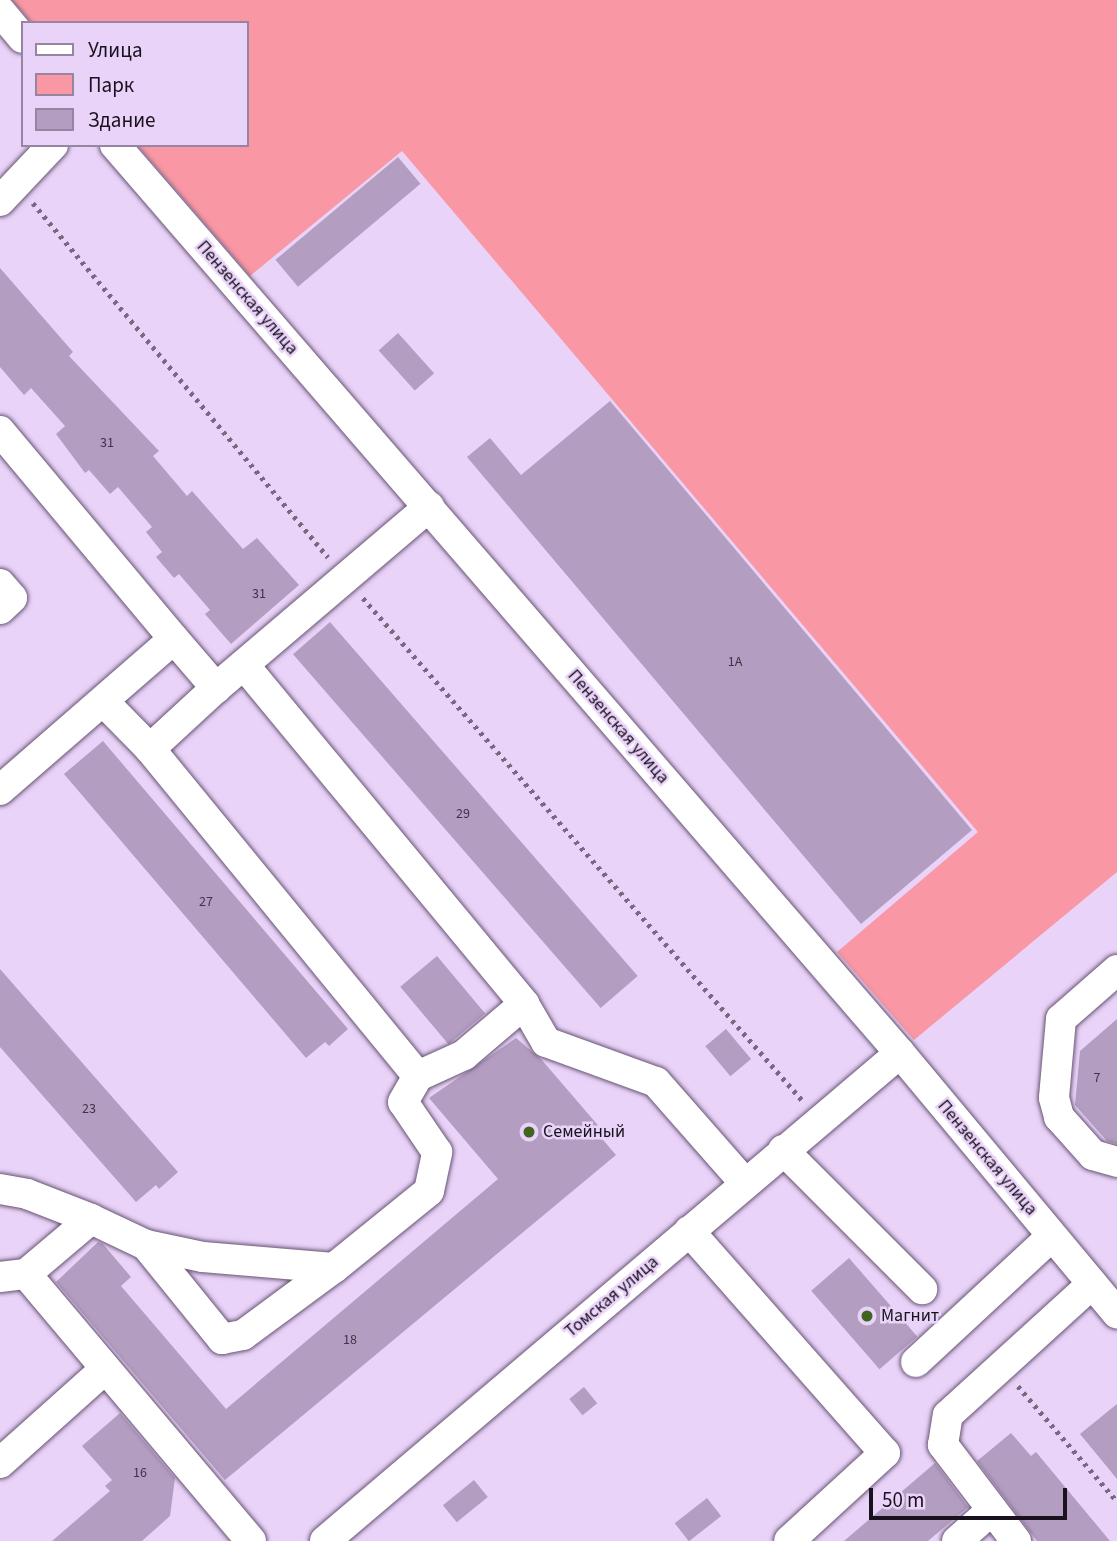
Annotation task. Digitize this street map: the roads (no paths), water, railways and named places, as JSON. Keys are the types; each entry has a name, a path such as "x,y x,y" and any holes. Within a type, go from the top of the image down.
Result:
{"street":[{"path":"0,11 21,36"},
{"path":"9,193 51,147"},
{"name":"Пензенская улица","path":"117,147 900,1054 1117,1313"},
{"path":"0,431 216,688"},
{"path":"150,749 216,688 429,507"},
{"path":"0,584 12,598 0,610"},
{"path":"0,790 174,639"},
{"path":"244,665 524,1004 546,1042 656,1082 744,1182"},
{"path":"103,701 150,749 418,1076"},
{"path":"1117,970 1061,1020 1054,1098 1059,1117 1093,1155 1117,1162"},
{"path":"146,1245 222,1339 243,1335 334,1268 429,1191 437,1152 403,1102 418,1076 464,1055 524,1004"},
{"name":"Томская улица","path":"343,1536 744,1182 900,1054"},
{"path":"783,1150 922,1289"},
{"path":"0,1188 27,1194 91,1219 146,1245 203,1257 334,1268"},
{"path":"91,1219 13,1275 104,1370 251,1541"},
{"path":"689,1231 885,1453 789,1541"},
{"path":"916,1362 1052,1236"},
{"path":"1016,1541 943,1445 948,1415 1092,1284"},
{"path":"0,1463 104,1370"},
{"path":"957,1541 992,1510"}],"place":[{"name":"Семейный","path":"529,1132"},
{"name":"Магнит","path":"867,1316"}]}
